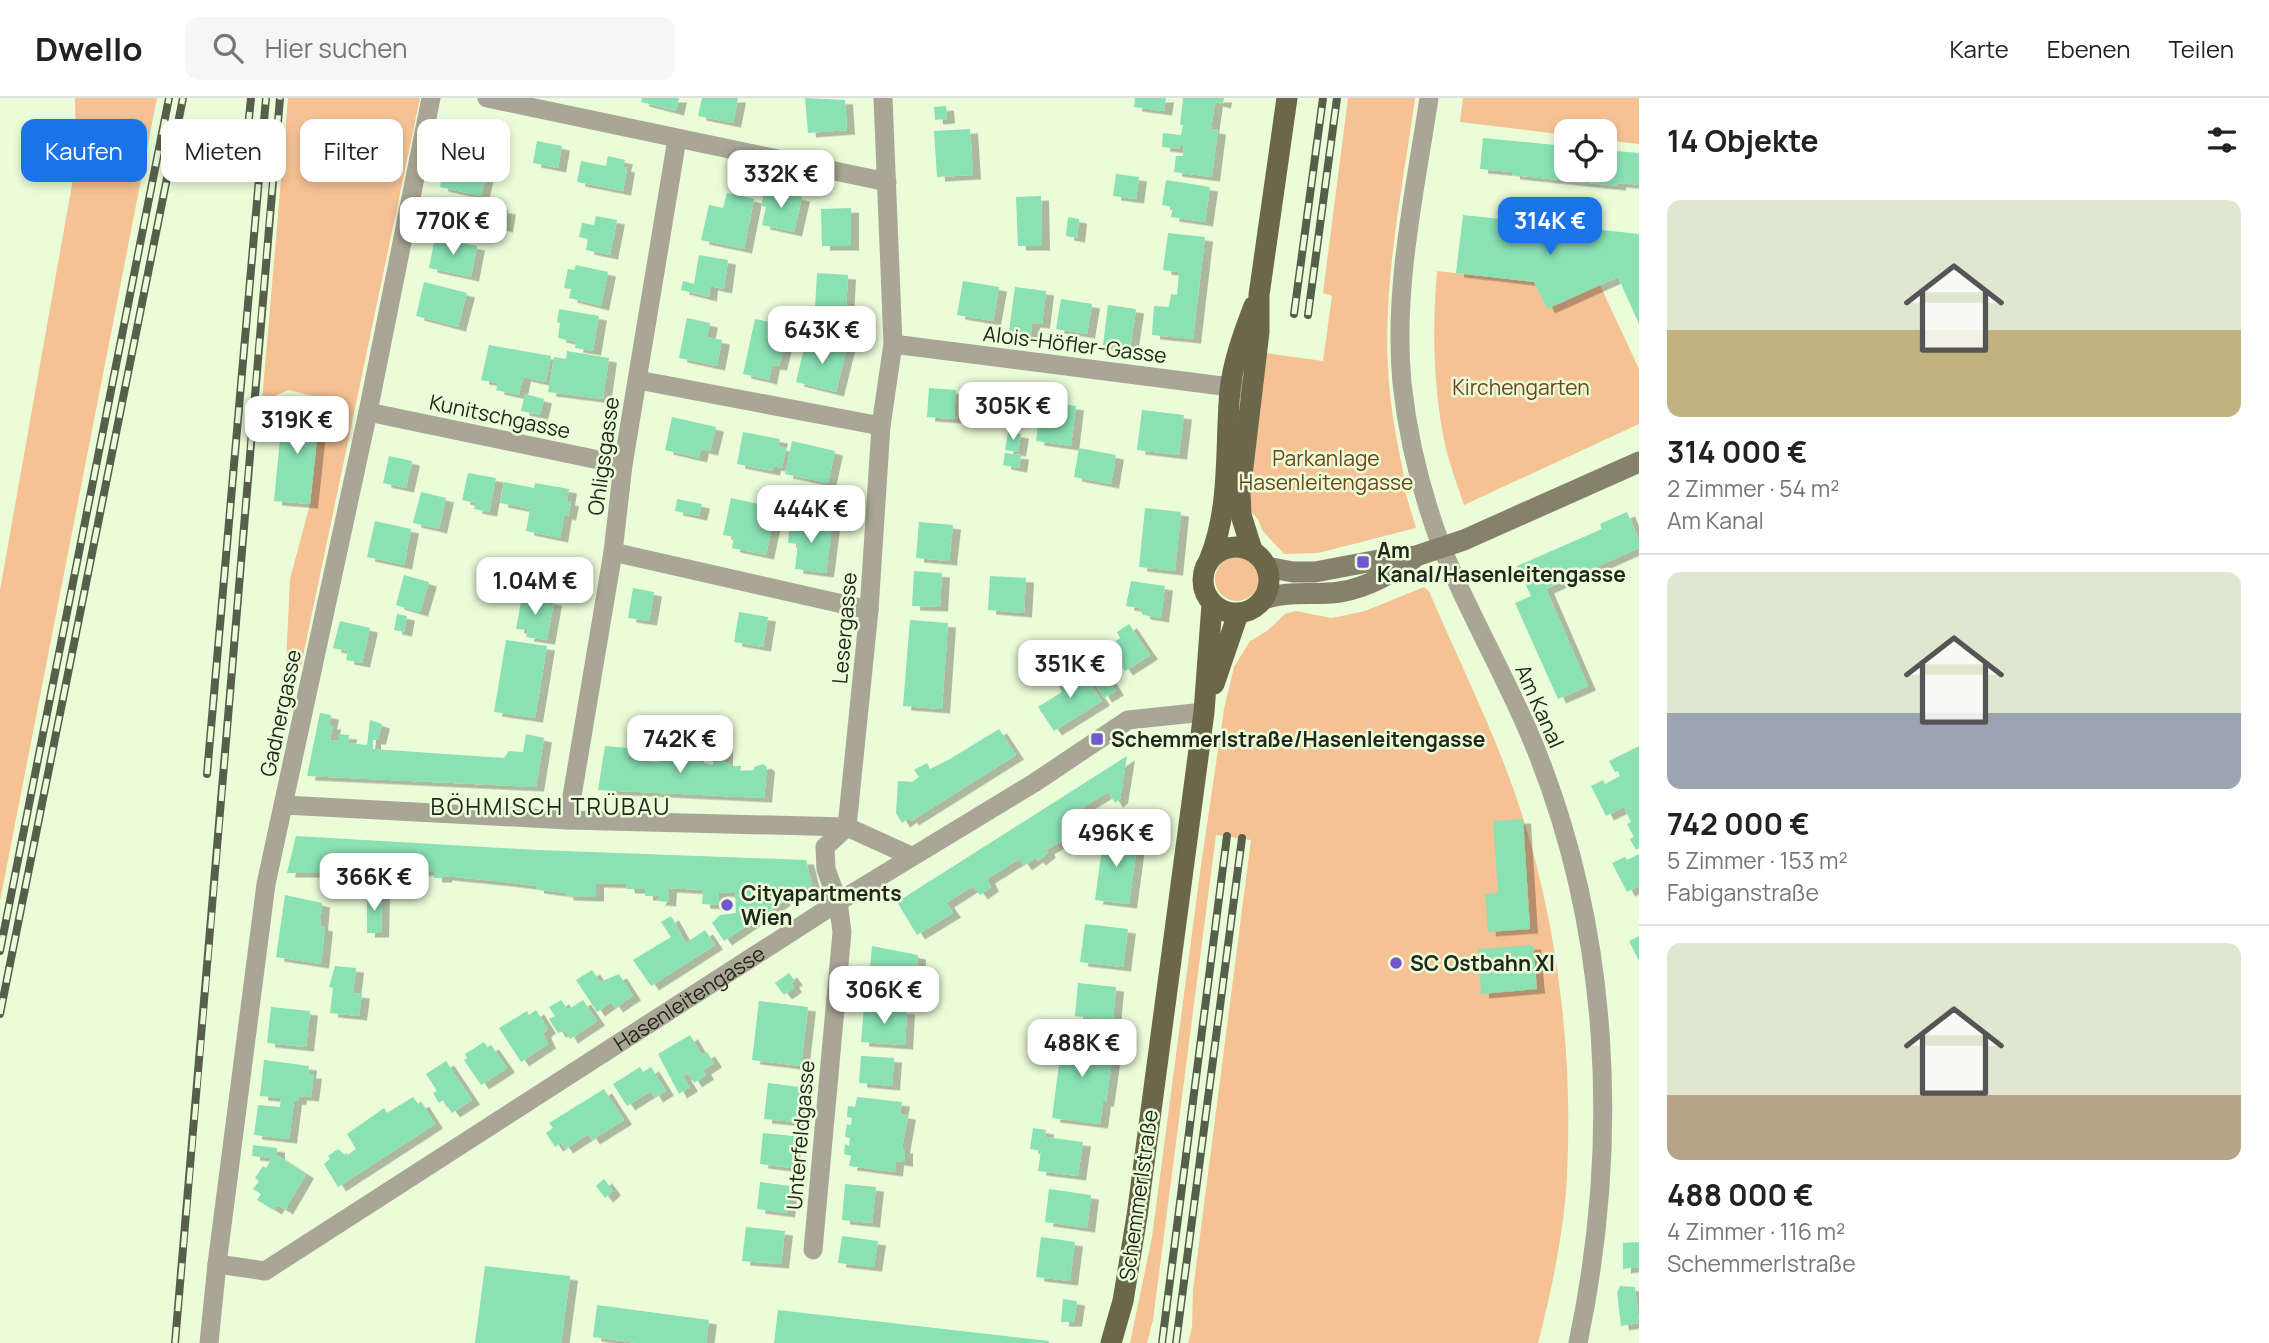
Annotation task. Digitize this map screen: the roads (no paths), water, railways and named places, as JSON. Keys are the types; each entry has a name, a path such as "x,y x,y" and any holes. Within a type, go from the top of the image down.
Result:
{"main road":[{"path":"1210,558 1220,550 1242,547 1252,550 1261,558 1270,576 1269,588 1257,607 1238,614 1225,612 1212,604 1205,594 1202,580 1205,568 1217,540 1241,388 1259,332 1259,295 1287,98"},
{"path":"1241,388 1241,515 1252,550"},
{"name":"Schemmerlstraße","path":"1111,1343 1123,1301 1137,1216 1204,712 1212,604"},
{"name":"Schemmerlstraße","path":"1204,712 1238,614"}],"street":[{"name":"Gadnergasse","path":"209,1343 266,884 368,412 431,98"},
{"path":"486,98 887,182"},
{"name":"Lesergasse","path":"847,827 869,610 881,426 893,344 883,98"},
{"name":"Am Kanal","path":"1429,98 1404,276 1402,380 1408,433 1430,515 1442,548 1532,739 1573,866 1591,951 1601,1039 1603,1143 1595,1245 1578,1343"},
{"name":"Ohligsgasse","path":"568,820 677,139"},
{"name":"Alois-Höfler-Gasse","path":"893,344 1241,388"},
{"path":"638,380 881,426"},
{"name":"Kunitschgasse","path":"368,412 623,465"},
{"path":"1267,567 1293,572 1315,572 1416,556 1442,548 1639,462"},
{"path":"613,552 869,610"},
{"path":"1264,599 1291,593 1329,593 1352,589 1392,572 1416,556"},
{"name":"Hasenleitengasse","path":"217,1264 265,1272 838,902 1034,783 1128,720 1204,712"},
{"path":"284,805 568,820 847,827 911,856"},
{"name":"Unterfeldgasse","path":"813,1251 842,932 838,902 826,869 825,847 847,827"}],"railway":[{"path":"0,951 169,98"},
{"path":"0,1014 183,98"},
{"path":"249,119 251,98"},
{"path":"207,774 266,98"},
{"path":"175,1343 280,98"},
{"path":"1294,314 1323,98"},
{"path":"1308,315 1337,98"},
{"path":"1162,1343 1227,836"},
{"path":"1176,1343 1242,838"}],"place":[{"name":"Am Kanal/Hasenleitengasse","path":"1363,562"},
{"name":"Schemmerlstraße/Hasenleitengasse","path":"1097,739"},
{"name":"Cityapartments Wien","path":"727,905"},
{"name":"SC Ostbahn XI","path":"1396,963"}],"district":[{"name":"BÖHMISCH TRÜBAU","path":"551,806"}],"park label":[{"name":"Kirchengarten","path":"1521,387"},
{"name":"Parkanlage Hasenleitengasse","path":"1326,470"}]}
